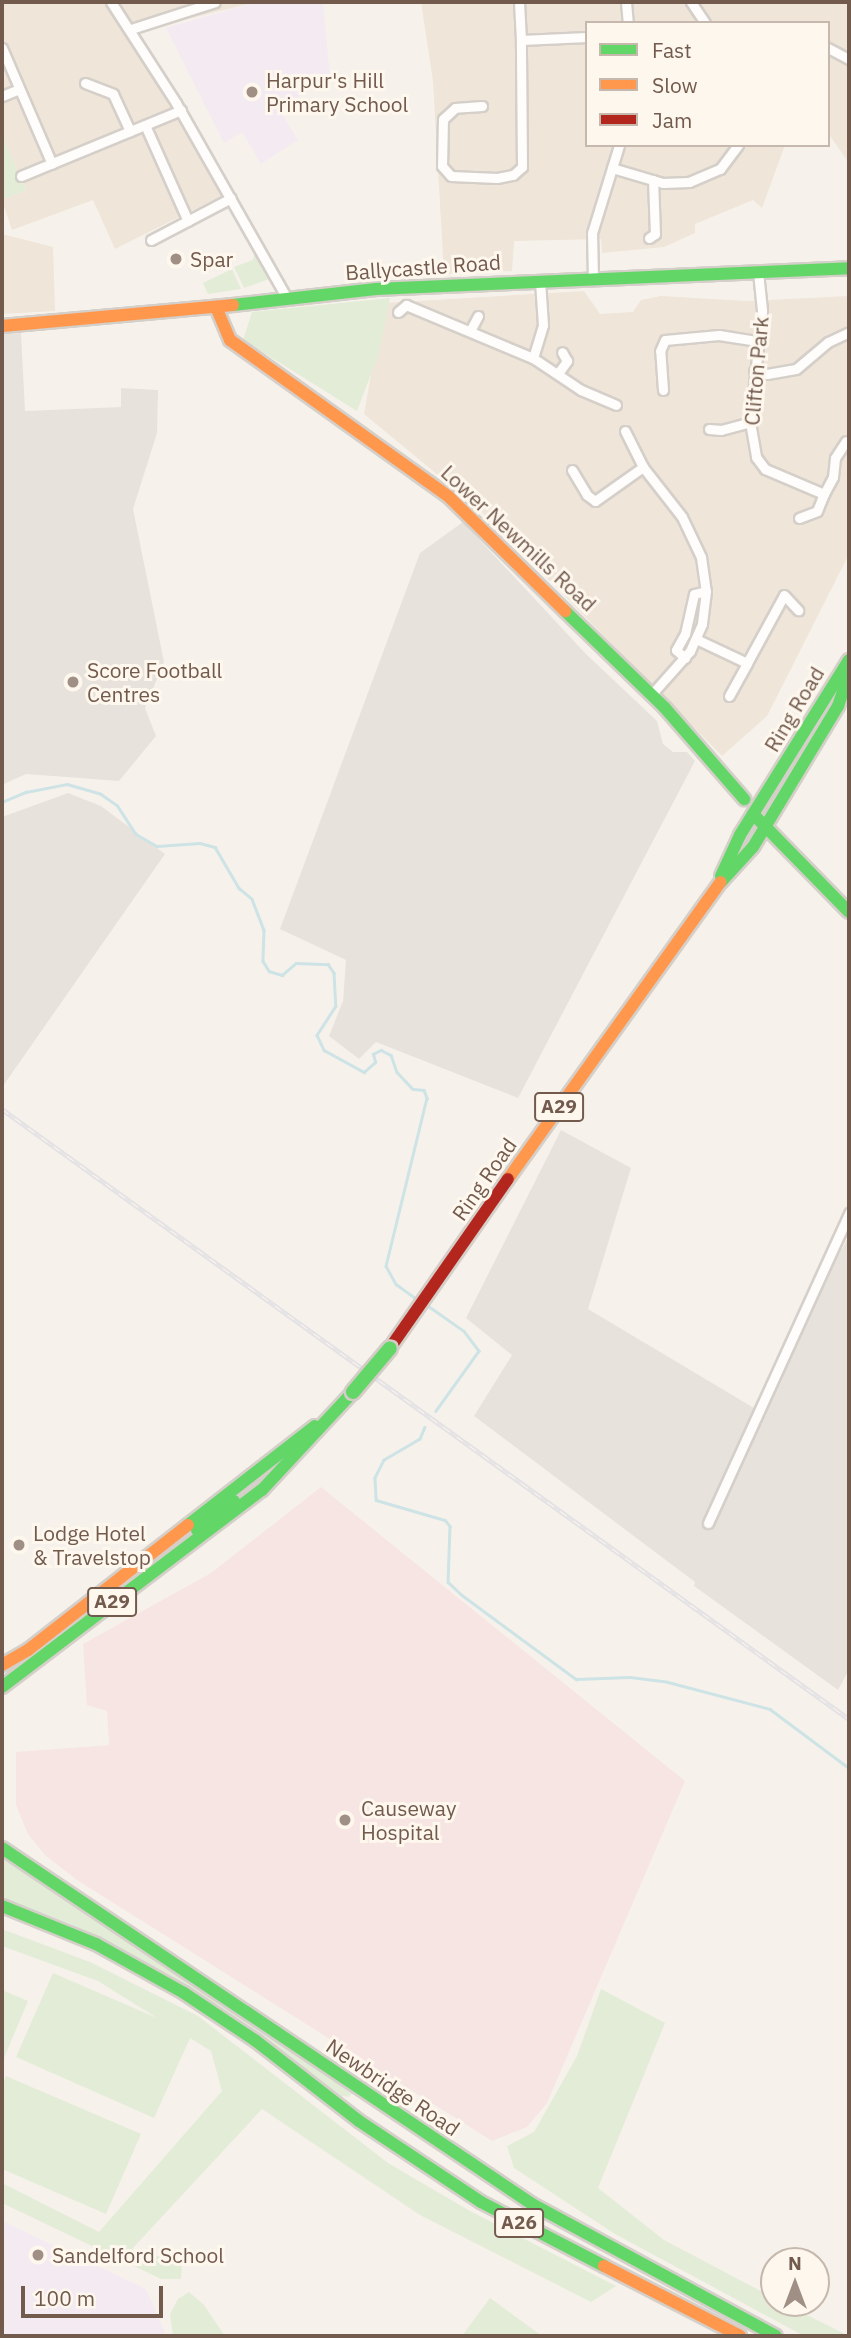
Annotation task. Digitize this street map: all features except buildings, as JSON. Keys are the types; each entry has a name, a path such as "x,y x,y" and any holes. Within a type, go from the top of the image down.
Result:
{"main road":[{"name":"Ballycastle Road","path":"2,326 216,307 286,297 540,281 849,268"},
{"name":"Lower Newmills Road","path":"216,307 230,340 449,497 651,695 744,800"},
{"name":"Ring Road","path":"714,890 753,814 849,660"},
{"name":"Ring Road","path":"2,1665 28,1650 162,1542 329,1416 353,1392 419,1311 714,890 766,827 838,706 849,674"},
{"path":"753,814 849,912"},
{"name":"Ring Road","path":"2,1687 220,1525 312,1439 329,1416"},
{"path":"197,1530 312,1439"},
{"name":"Newbridge Road","path":"2,1848 533,2204 776,2336"},
{"name":"Newbridge Road","path":"2,1906 96,1944 184,1993 256,2041 359,2121 481,2202 740,2336"}],"street":[{"path":"111,2 181,110 286,297"},
{"path":"131,29 215,2"},
{"path":"482,106 455,108 443,119 442,166 452,176 497,178 513,175 522,167 519,2"},
{"path":"626,2 628,21"},
{"path":"691,2 704,21"},
{"path":"521,40 585,37"},
{"path":"2,48 52,164"},
{"path":"830,49 849,59"},
{"path":"85,83 113,94 130,131"},
{"path":"2,96 19,89"},
{"path":"21,176 181,110"},
{"path":"145,125 188,221"},
{"path":"593,279 592,233 618,147"},
{"path":"612,168 677,184 705,178 726,163 737,147"},
{"path":"649,238 655,234 653,180"},
{"path":"151,240 231,198"},
{"name":"Clifton Park","path":"758,272 762,311 750,422 753,452 765,469 824,494"},
{"path":"533,358 543,325 540,281"},
{"path":"398,312 406,305 470,331 533,358 559,372 581,390 616,405"},
{"path":"470,331 478,316"},
{"path":"754,371 796,369 828,342 849,332"},
{"path":"663,390 660,351 665,340 719,335 758,341"},
{"path":"559,372 567,361 562,352"},
{"path":"709,429 721,430 750,422"},
{"path":"625,431 643,467 682,517 701,556 706,592 696,639 685,658 651,695"},
{"path":"799,518 817,512 833,477 835,458 846,442"},
{"path":"572,470 595,501 643,467"},
{"path":"685,658 676,650 685,634 694,594 706,592"},
{"path":"729,696 784,595 798,610"},
{"path":"696,639 747,663"},
{"path":"708,1523 849,1213"}],"shaded area":[{"path":"2,2 256,2 128,34 223,195 115,249 93,200 12,230 2,200 26,190 2,137"},
{"name":"Harpur's Hill Primary School","path":"256,2 323,2 330,77 279,109 298,140 261,164 242,132 224,143 166,28"},
{"path":"421,2 849,2 849,163 830,136 830,21 585,21 585,147 784,147 762,208 753,200 695,224 695,233 664,247 602,253 601,239 514,241 512,271 444,274 433,81"},
{"path":"2,234 53,247 55,311 2,314"},
{"path":"584,291 600,314 633,312 641,300 661,296 747,301 849,296 849,554 767,716 722,756 478,508 364,414 384,303"},
{"path":"21,333 25,411 121,407 121,388 158,390 157,433 133,509 164,662 145,708 156,736 119,781 26,774 2,785 2,334"},
{"path":"463,522 586,654 657,721 663,744 673,752 687,752 695,761 518,1098 376,1042 359,1059 329,1036 343,1001 346,960 280,929 420,553"},
{"path":"68,793 101,806 165,854 3,1086 2,817"},
{"path":"561,1130 631,1168 588,1309 754,1408 849,1236 849,1670 838,1690 694,1586 695,1582 474,1416 512,1355 466,1318"},
{"name":"Causeway Hospital","path":"321,1487 685,1781 547,2103 527,2127 492,2141 77,1880 46,1856 28,1834 16,1805 16,1752 109,1745 107,1711 87,1705 83,1644 211,1573"},
{"name":"Sandelford School","path":"2,2221 146,2289 165,2332 163,2336 2,2336"}],"green space":[{"path":"2,137 26,190 2,200"},
{"path":"255,251 269,279 244,288 234,267 253,260"},
{"path":"232,269 241,289 208,294 203,283"},
{"path":"390,298 378,356 357,411 243,340 252,312"},
{"path":"2,1859 78,1905 353,2092 349,2097 341,2096 178,1980 75,1926 2,1898"},
{"path":"2,1929 90,1962 198,2016 388,2163 470,2211 616,2286 591,2302 420,2215 262,2109 132,2249 182,2263 181,2279 161,2279 2,2203 2,2183 99,2232 222,2091 211,2051 190,2038 154,2118 16,2057 53,1973 157,2018 98,1981 2,1946"},
{"path":"601,1989 665,2023 598,2188 664,2240 760,2291 760,2312 615,2234 514,2168 507,2146 534,2132 577,2056"},
{"path":"2,1990 28,2001 2,2063"},
{"path":"6,2076 141,2134 106,2214 2,2169 2,2086"},
{"path":"189,2292 204,2305 225,2336 173,2336 170,2314 178,2299"},
{"path":"490,2298 542,2336 462,2336"},
{"path":"769,2317 811,2317 849,2336 804,2336"}],"waterway":[{"path":"2,802 26,792 67,784 101,794 117,805 136,834 157,846 200,843 215,847 239,888 252,899 264,930 263,961 269,971 282,975 296,963 328,964 334,973 336,1006 317,1035 324,1050 364,1072 375,1062 373,1054 381,1050 391,1055 397,1072 413,1089 424,1090 427,1098 386,1266 396,1284 418,1300"},
{"path":"427,1305 464,1331 479,1351 436,1411"},
{"path":"425,1427 420,1439 384,1460 375,1478 376,1500 445,1520 450,1526 448,1582 462,1595 576,1679 630,1677 668,1682 770,1709 849,1768"}],"railway":[{"path":"2,1109 849,1719"}],"traffic: fast":[{"path":"233,305 376,289 849,268"},
{"path":"565,611 665,708 744,799"},
{"path":"721,876 740,835 849,660"},
{"path":"721,882 753,847 838,706 849,674"},
{"path":"753,814 849,912"},
{"path":"353,1392 390,1348"},
{"path":"2,1687 262,1490 353,1392"},
{"path":"188,1525 315,1426"},
{"path":"197,1530 234,1501"},
{"path":"2,1848 532,2204 776,2336"},
{"path":"2,1906 96,1944 184,1993 256,2041 359,2121 481,2202 604,2266"}],"traffic: slow":[{"path":"2,326 233,305"},
{"path":"216,307 230,340 449,497 565,611"},
{"path":"508,1179 721,882"},
{"path":"2,1665 28,1650 188,1525"},
{"path":"604,2266 740,2336"}],"traffic: jam":[{"path":"390,1348 508,1179"}],"place":[{"name":"Harpur's Hill Primary School","path":"252,92"},
{"name":"Spar","path":"176,259"},
{"name":"Score Football Centres","path":"73,682"},
{"name":"Lodge Hotel & Travelstop","path":"19,1545"},
{"name":"Causeway Hospital","path":"345,1820"},
{"name":"Sandelford School","path":"38,2255"}]}
